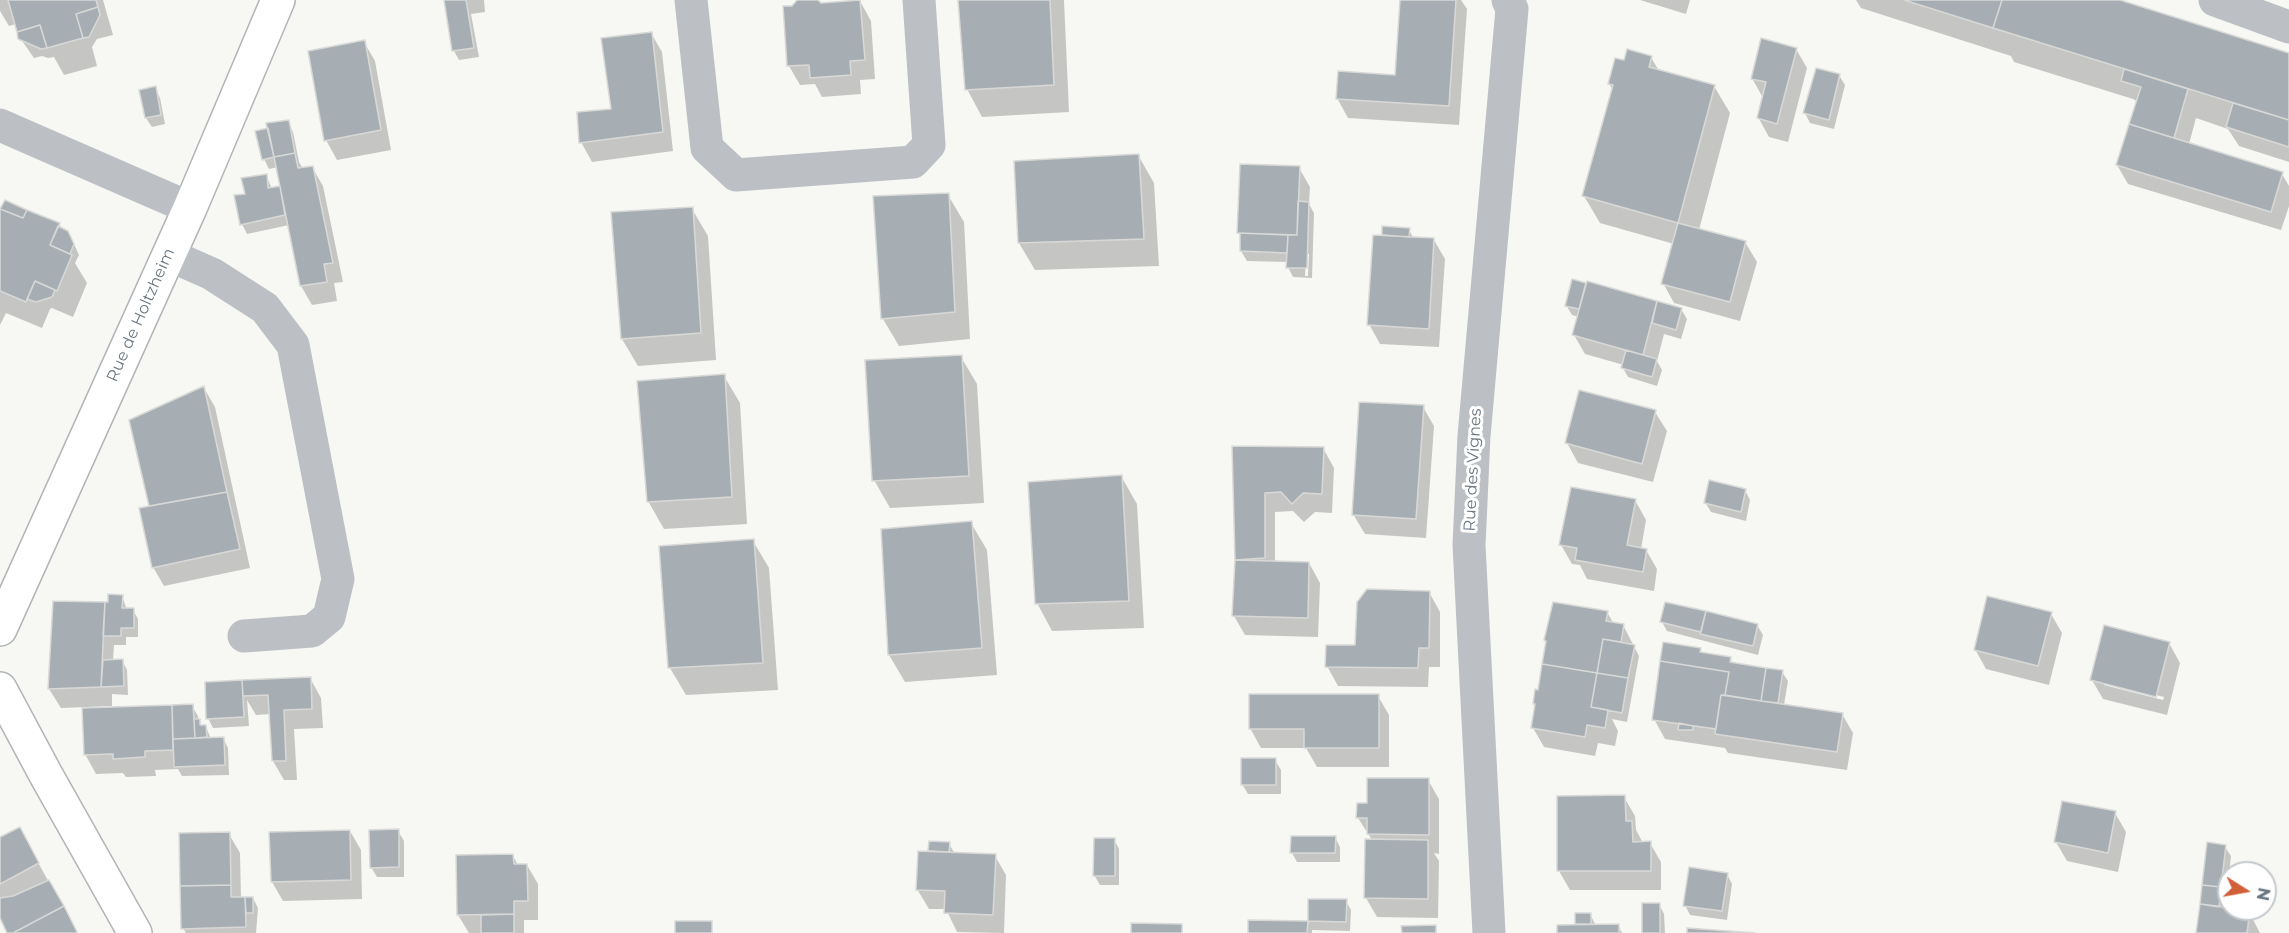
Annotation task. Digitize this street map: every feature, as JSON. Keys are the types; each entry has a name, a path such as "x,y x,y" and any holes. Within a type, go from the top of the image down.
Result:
{"main road":[{"name":"Rue de Holtzheim","path":"0,629 190,208 278,0"},
{"path":"4,708 135,933"}],"street":[{"path":"691,0 707,148 736,175 913,162 929,146 919,0"},
{"path":"2215,0 2289,27"},
{"name":"Rue des Vignes","path":"1489,933 1469,545 1473,436 1512,3"},
{"path":"0,125 190,208"},
{"path":"168,255 212,274 265,308 294,345 338,579 329,616 312,631 244,636"}],"building":[{"path":"8,0 96,0 98,7 76,14 83,38 47,48 40,25 17,32"},
{"path":"444,0 466,0 474,48 452,51"},
{"path":"797,0 818,0 821,3 860,0 865,60 850,61 851,75 810,78 809,65 787,66 783,6 792,6"},
{"path":"958,0 1050,0 1054,85 965,90"},
{"path":"1400,0 1456,0 1449,106 1336,99 1338,71 1395,75"},
{"path":"1904,0 2002,0 1993,28"},
{"path":"2002,0 2120,0 2289,53 2289,120 1993,28"},
{"path":"98,7 100,15 89,37 83,38 76,14"},
{"path":"40,25 47,48 41,49 18,39 17,32"},
{"path":"652,32 663,132 579,143 577,112 611,109 601,38"},
{"path":"1761,38 1797,48 1777,124 1757,118 1766,82 1751,79"},
{"path":"365,40 381,130 324,141 308,51"},
{"path":"1627,49 1652,56 1649,67 1715,85 1678,223 1582,196 1613,85 1608,84 1615,58 1624,60"},
{"path":"1816,68 1840,74 1829,120 1803,113"},
{"path":"2124,69 2188,89 2174,138 2129,124 2141,87 2121,81"},
{"path":"156,86 161,115 145,118 139,90"},
{"path":"2233,103 2289,120 2289,147 2226,127"},
{"path":"289,120 295,153 274,157 266,123"},
{"path":"2129,124 2283,172 2271,212 2116,165"},
{"path":"268,128 274,157 262,160 255,131"},
{"path":"295,153 298,168 313,166 333,263 324,264 327,282 300,286 274,157"},
{"path":"1139,154 1144,239 1018,243 1014,161"},
{"path":"1240,164 1300,166 1297,235 1237,233"},
{"path":"267,174 268,188 280,186 285,215 240,225 234,195 245,194 241,178"},
{"path":"949,193 955,312 881,319 873,196"},
{"path":"5,200 27,210 23,218 0,209"},
{"path":"1298,201 1309,202 1307,268 1286,268 1288,235 1297,235"},
{"path":"693,207 701,333 621,339 611,212"},
{"path":"0,209 23,218 27,210 60,223 50,245 72,255 57,291 35,281 26,302 0,291"},
{"path":"1678,223 1746,241 1730,302 1661,284"},
{"path":"58,226 68,231 74,244 70,254 50,245"},
{"path":"1382,226 1410,228 1409,237 1382,235"},
{"path":"1240,233 1288,235 1287,253 1240,251"},
{"path":"1373,235 1434,238 1429,329 1367,325"},
{"path":"1572,279 1586,283 1579,309 1565,306"},
{"path":"35,281 55,290 52,297 36,302 27,299"},
{"path":"1587,281 1657,301 1643,355 1572,335"},
{"path":"1657,301 1682,308 1676,330 1652,323"},
{"path":"1626,350 1657,359 1652,377 1621,368"},
{"path":"962,355 969,476 872,481 865,360"},
{"path":"725,374 732,497 647,502 637,381"},
{"path":"204,386 227,492 149,506 129,420"},
{"path":"1579,390 1656,410 1642,464 1565,443"},
{"path":"1359,402 1424,405 1416,519 1352,515"},
{"path":"1232,446 1324,447 1322,494 1303,493 1292,504 1281,492 1265,493 1265,558 1235,560"},
{"path":"1122,475 1129,601 1035,604 1028,482"},
{"path":"1709,480 1746,489 1741,512 1704,503"},
{"path":"1571,487 1636,499 1627,545 1647,549 1643,572 1575,560 1577,548 1559,545"},
{"path":"227,492 240,549 152,568 139,508"},
{"path":"972,521 982,648 888,655 881,529"},
{"path":"754,539 763,663 668,668 659,546"},
{"path":"1235,560 1309,562 1308,618 1232,616"},
{"path":"1367,589 1430,591 1429,648 1419,648 1418,668 1325,667 1326,645 1355,645 1357,602"},
{"path":"108,594 123,595 122,608 134,608 134,628 121,628 121,636 103,636 105,602 108,602"},
{"path":"1987,596 2052,612 2038,666 1974,650"},
{"path":"53,601 105,602 101,687 48,689"},
{"path":"1553,602 1608,611 1606,621 1624,624 1621,642 1603,639 1597,673 1542,664 1546,641 1544,640"},
{"path":"1665,602 1706,611 1701,632 1660,622"},
{"path":"1706,611 1758,624 1753,646 1700,634"},
{"path":"2104,625 2170,642 2156,697 2090,680"},
{"path":"1603,639 1635,645 1628,678 1597,673"},
{"path":"1663,642 1701,648 1700,652 1731,657 1730,662 1766,668 1761,701 1725,695 1729,672 1660,661"},
{"path":"123,659 124,686 101,687 103,660"},
{"path":"1660,661 1729,672 1725,695 1721,695 1716,729 1652,720"},
{"path":"1542,664 1597,673 1591,707 1608,710 1605,728 1587,725 1585,737 1531,728 1535,689 1538,690"},
{"path":"1766,668 1783,670 1778,703 1761,701"},
{"path":"1597,673 1628,678 1622,713 1591,707"},
{"path":"311,677 312,709 284,710 286,761 272,761 268,695 243,696 242,680"},
{"path":"242,680 244,717 206,719 205,682"},
{"path":"1249,694 1379,694 1379,748 1304,748 1304,729 1249,729"},
{"path":"1721,695 1843,713 1837,752 1715,734"},
{"path":"193,704 195,738 173,739 172,705"},
{"path":"172,705 173,750 145,751 145,757 113,759 113,754 84,755 82,708"},
{"path":"194,719 200,719 200,725 206,725 207,737 195,738"},
{"path":"1679,723 1693,726 1693,730 1678,730"},
{"path":"224,737 225,765 174,767 173,739"},
{"path":"1241,758 1276,758 1276,785 1241,785"},
{"path":"1367,778 1429,778 1429,835 1367,834 1367,818 1356,818 1357,803 1367,803"},
{"path":"1625,795 1626,821 1632,821 1633,842 1651,841 1651,871 1557,871 1557,796"},
{"path":"2062,801 2116,811 2108,853 2054,842"},
{"path":"20,827 39,863 0,884 0,837"},
{"path":"399,829 399,867 370,868 369,830"},
{"path":"350,830 351,880 271,882 269,832"},
{"path":"230,832 231,885 180,886 179,833"},
{"path":"1291,836 1336,836 1335,853 1290,853"},
{"path":"1094,838 1115,838 1115,876 1093,876"},
{"path":"1365,839 1428,840 1428,899 1364,898"},
{"path":"929,841 950,842 949,852 928,851"},
{"path":"2207,842 2226,845 2224,861 2217,861 2217,887 2202,885"},
{"path":"918,851 996,854 993,915 944,913 945,891 916,890"},
{"path":"513,854 514,864 527,864 528,901 514,901 514,914 457,915 456,855"},
{"path":"1689,867 1728,873 1722,911 1683,906"},
{"path":"49,880 64,906 13,933 7,933 0,918 0,898 13,896"},
{"path":"231,885 231,897 245,897 246,927 181,929 180,886"},
{"path":"2202,885 2217,887 2217,907 2200,904"},
{"path":"245,897 253,897 253,913 246,913"},
{"path":"1308,899 1347,899 1346,922 1308,921"},
{"path":"1642,903 1660,903 1660,933 1642,933"},
{"path":"2200,904 2217,906 2217,921 2249,921 2247,933 2196,933"},
{"path":"64,906 76,933 13,933"},
{"path":"1575,913 1591,913 1591,924 1575,924"},
{"path":"514,914 514,933 481,933 481,915"},
{"path":"1248,920 1308,921 1307,933 1248,933"},
{"path":"675,921 712,921 712,933 675,933"},
{"path":"1131,923 1182,924 1182,933 1131,933"},
{"path":"1619,924 1619,933 1557,933 1557,925"},
{"path":"1436,925 1436,933 1402,933 1401,926"},
{"path":"1687,928 1755,933 1687,933"}]}
